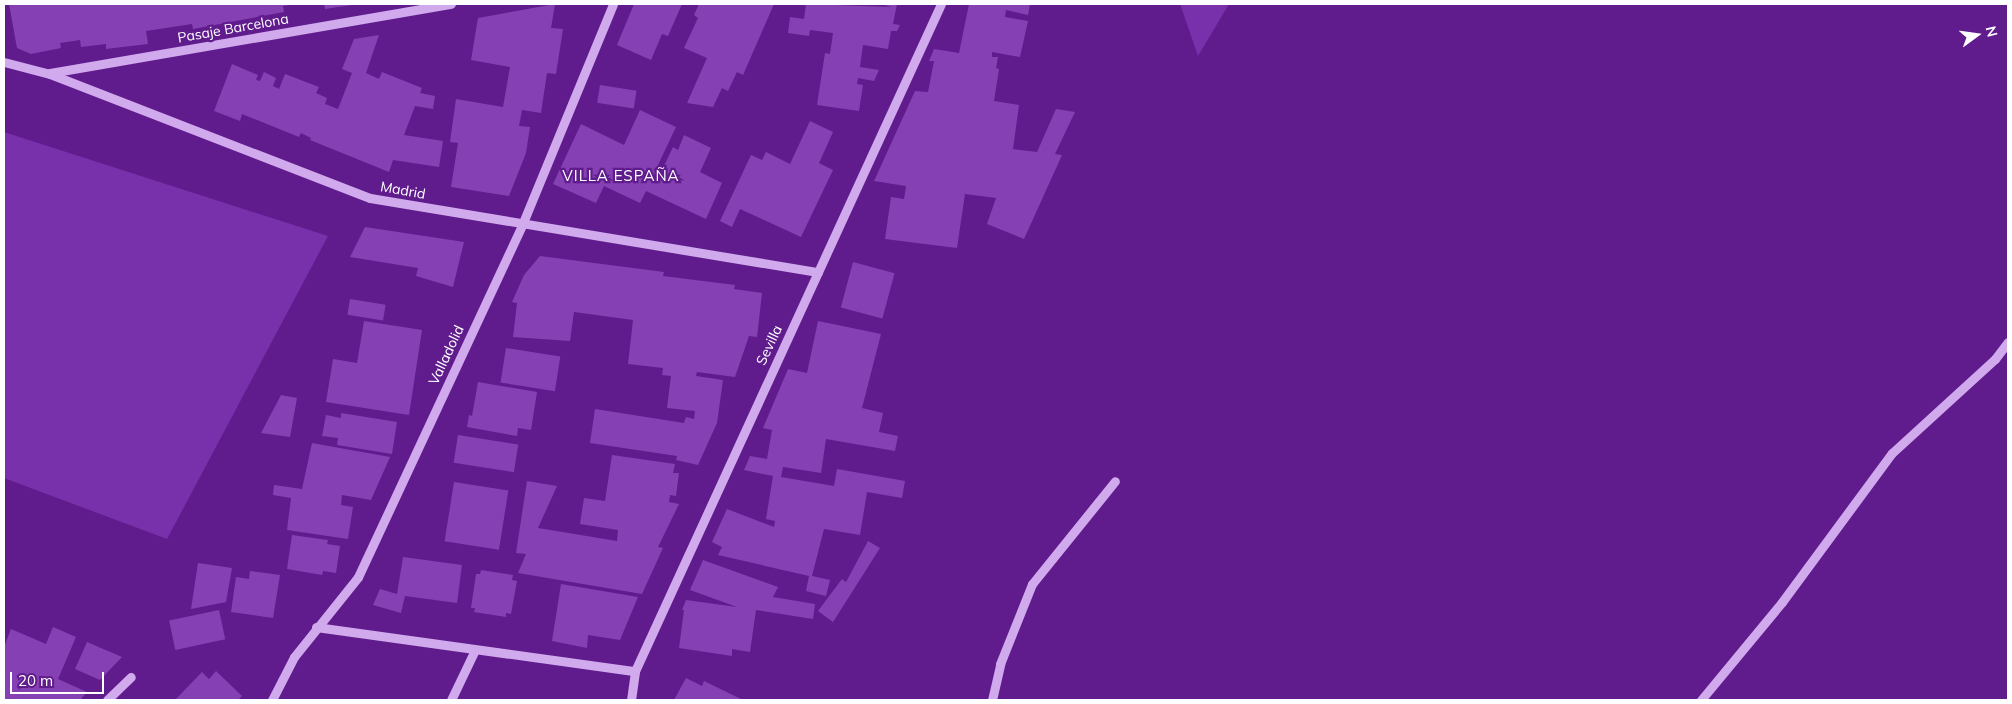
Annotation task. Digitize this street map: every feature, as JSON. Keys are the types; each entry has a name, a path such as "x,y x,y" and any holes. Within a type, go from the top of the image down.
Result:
{"street":[{"name":"Pasaje Barcelona","path":"50,74 451,4"},
{"name":"Valladolid","path":"272,700 294,657 316,627 358,578 522,225 613,4"},
{"name":"Sevilla","path":"631,700 635,671 940,4"},
{"name":"Madrid","path":"4,62 50,74 370,198 522,225 818,272"},
{"path":"1701,700 1782,602 1892,453 1995,358 2008,342"},
{"path":"992,700 1000,664 1032,584 1115,481"},
{"path":"316,627 635,671"},
{"path":"451,700 475,650"},
{"path":"107,700 131,677"}],"shaded area":[{"path":"1180,4 1229,4 1198,56"},
{"path":"4,132 328,236 167,539 4,478"}],"building":[{"path":"9,4 289,5 283,6 284,12 193,29 192,24 146,31 148,44 106,49 106,44 81,47 80,40 60,43 61,48 31,54 17,48"},
{"path":"324,4 352,4 352,5 325,9"},
{"path":"555,4 551,28 563,29 556,74 547,73 541,113 522,110 519,126 530,127 526,153 509,196 451,187 458,143 450,142 456,99 503,107 510,67 471,60 478,18"},
{"path":"634,4 682,4 668,36 662,34 651,60 617,45"},
{"path":"699,4 774,4 743,75 737,72 728,91 722,88 713,107 687,103 707,58 684,48 698,18 694,15"},
{"path":"806,4 891,7 882,4 897,4 893,24 900,25 897,31 891,31 888,49 863,45 860,67 879,70 874,81 858,78 857,84 863,85 859,111 817,105 825,53 830,54 833,33 810,30 809,36 788,33 790,17 804,19"},
{"path":"969,4 1030,4 1028,15 1006,10 1005,17 1028,21 1020,57 992,52 992,57 998,57 996,68 999,69 994,101 1019,105 1013,149 1037,152 1056,109 1075,112 1055,154 1062,155 1024,239 987,224 996,198 965,194 957,248 885,239 891,197 904,199 906,186 874,181 915,91 928,92 934,61 929,61 934,49 959,53"},
{"path":"379,35 366,73 379,79 382,72 422,88 420,93 435,96 433,109 415,106 404,135 443,141 439,167 393,160 389,172 310,140 311,138 301,133 299,137 242,114 240,121 214,111 232,64 258,75 256,80 260,81 264,72 276,78 273,86 279,89 285,74 319,87 316,93 327,98 325,104 338,109 352,73 342,69 354,39"},
{"path":"600,85 637,91 634,109 597,103"},
{"path":"640,110 676,127 658,165 663,168 673,147 678,150 684,135 711,148 700,172 722,183 706,219 646,191 640,203 604,186 596,203 553,184 581,124 624,145"},
{"path":"810,121 833,132 819,163 833,170 801,237 740,209 732,227 720,221 751,155 762,160 766,152 790,164"},
{"path":"365,227 464,242 453,287 416,276 418,268 350,257"},
{"path":"540,256 664,272 663,276 735,285 734,289 762,293 757,337 749,336 735,377 697,372 696,376 723,380 717,423 698,465 676,460 677,456 590,443 595,409 684,423 686,417 694,419 695,411 667,408 671,376 662,375 663,368 628,364 633,320 574,312 570,341 513,337 517,303 512,302 524,275"},
{"path":"853,262 895,273 882,319 841,307"},
{"path":"350,299 386,305 383,320 347,315"},
{"path":"364,321 422,330 409,415 326,402 333,359 357,363"},
{"path":"818,321 881,334 862,408 883,413 879,432 898,436 895,451 826,439 821,473 783,467 781,477 834,486 837,469 905,481 902,498 867,492 860,535 824,529 812,576 830,580 826,596 806,591 809,576 718,555 722,547 712,542 727,509 774,527 775,521 766,519 773,476 744,470 750,456 767,459 772,430 763,428 788,369 807,373"},
{"path":"506,348 560,357 555,391 501,383"},
{"path":"478,382 537,392 531,430 518,428 517,436 467,427 469,415 472,416"},
{"path":"281,395 297,398 290,437 261,433"},
{"path":"341,413 397,422 392,454 337,445 338,438 322,436 326,415 341,418"},
{"path":"458,435 518,445 514,472 454,463"},
{"path":"312,443 390,457 371,500 342,495 341,505 353,507 348,539 287,530 291,498 273,495 274,485 302,489"},
{"path":"612,455 675,464 673,473 679,473 676,496 670,495 669,502 679,504 658,547 663,548 642,594 518,573 526,554 516,553 527,481 557,486 538,528 617,541 618,530 580,524 584,498 605,501"},
{"path":"454,482 508,491 499,550 445,541"},
{"path":"292,535 328,540 327,544 340,546 336,573 323,571 322,575 287,569"},
{"path":"868,541 880,548 833,622 818,611 842,579 846,582"},
{"path":"403,557 462,565 457,603 405,596 401,613 373,605 380,589 397,594"},
{"path":"703,560 778,587 773,597 815,604 813,619 756,610 750,652 732,649 732,656 679,648 684,610 682,610 686,600 737,607 690,590"},
{"path":"198,563 232,568 226,602 191,609"},
{"path":"481,570 513,575 512,580 517,581 511,614 506,613 506,617 474,612 475,608 471,608 476,574 480,574"},
{"path":"250,571 280,575 273,618 231,612 236,577 249,579"},
{"path":"561,584 638,597 620,640 588,635 587,648 552,641"},
{"path":"219,610 225,639 175,650 169,621"},
{"path":"53,627 76,637 58,679 87,692 80,700 4,700 4,647 11,629 46,644"},
{"path":"87,642 122,657 100,680 75,669"},
{"path":"216,671 242,696 238,700 175,700 202,672 209,679"},
{"path":"686,678 702,686 704,681 743,700 674,700"}],"district":[{"name":"VILLA ESPAÑA","path":"621,176"}]}
